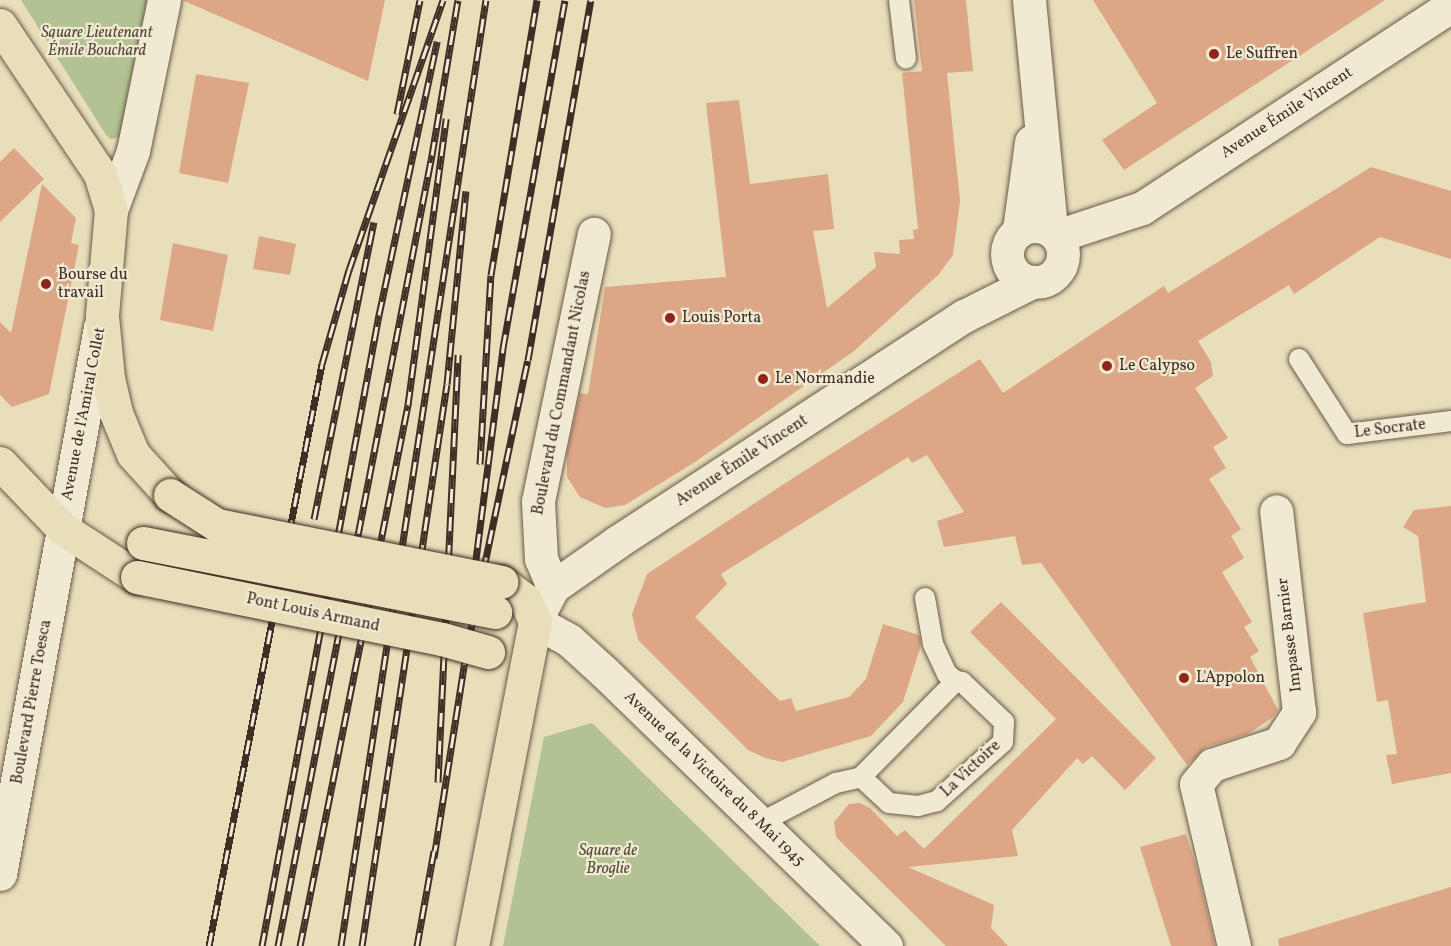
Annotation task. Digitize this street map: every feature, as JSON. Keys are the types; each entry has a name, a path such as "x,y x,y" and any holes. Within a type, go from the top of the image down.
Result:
{"main road":[{"path":"0,25 100,174 111,210 102,316"},
{"name":"Avenue de l'Amiral Collet","path":"102,316 116,413 133,454 170,495 217,525 498,597"},
{"path":"0,463 63,529 97,548 143,543 498,597 535,621 519,719 472,946"},
{"name":"Pont Louis Armand","path":"97,548 137,576 442,639 488,652 501,661 511,684 519,719"}],"street":[{"path":"111,210 133,151 164,0"},
{"path":"1029,0 1036,99 1054,233 1064,251 1060,268 1048,279 1032,282 1017,276 1013,242 1036,99"},
{"name":"Avenue Émile Vincent","path":"1060,268 1122,218 1451,6"},
{"name":"Avenue Émile Vincent","path":"1054,233 1122,218"},
{"path":"1013,242 1035,225 1054,233"},
{"name":"Boulevard du Commandant Nicolas","path":"553,587 541,559 538,501 594,234"},
{"name":"Avenue Émile Vincent","path":"964,316 1013,242"},
{"name":"Avenue Émile Vincent","path":"535,621 553,587 964,316 1032,282"},
{"name":"Avenue de l'Amiral Collet","path":"63,529 102,316"},
{"name":"Impasse Barnier","path":"1234,946 1196,784 1212,765 1279,743 1299,712 1276,511"},
{"name":"Boulevard Pierre Toesca","path":"0,874 63,529"},
{"name":"Avenue de la Victoire du 8 Mai 1945","path":"535,621 577,648 886,946"}],"lane":[{"path":"899,0 906,59"},
{"name":"Le Socrate","path":"1299,359 1347,434 1451,421"},
{"name":"La Victoire","path":"861,777 889,803 918,806 938,801 1003,742 1004,722 962,682 956,681 947,674 933,644 925,598"},
{"path":"760,823 836,783 861,777 956,681"}],"green space":[{"name":"Square Lieutenant Émile Bouchard","path":"21,0 147,0 127,98 127,130 119,137 111,139 106,135"},
{"name":"Square de Broglie","path":"592,723 820,946 503,946 544,737"}],"building":[{"path":"182,0 385,0 368,81"},
{"path":"914,0 966,0 973,71 947,73 960,201 953,255 938,275 854,351 692,464 625,505 605,508 580,497 567,477 567,453 580,393 588,394 605,287 726,277 706,103 739,100 750,184 828,174 834,229 813,231 827,308 876,267 874,252 900,254 899,240 914,239 913,230 918,229 902,73 922,71"},
{"name":"Le Suffren","path":"1093,0 1385,0 1124,170 1102,140 1157,103"},
{"path":"196,74 249,83 228,183 179,173"},
{"path":"14,148 44,179 0,222 0,162"},
{"path":"1371,167 1451,191 1451,259 1380,237 1294,294 1289,285 1198,341 1211,362 1213,376 1195,388 1228,438 1213,447 1226,468 1209,479 1241,529 1231,536 1244,558 1222,572 1252,622 1244,627 1259,651 1250,657 1278,710 1273,717 1248,734 1206,747 1187,765 1041,563 1022,565 1015,536 944,547 937,521 964,512 927,455 912,463 908,457 721,574 727,584 695,617 780,701 791,698 796,711 849,697 866,679 883,624 919,635 921,645 903,702 871,736 782,762 765,758 748,750 638,640 632,614 647,574 787,482 980,359 1003,393 1164,286 1168,293"},
{"name":"Bourse du travail","path":"42,184 76,218 71,243 79,245 49,394 12,407 0,395 0,322 11,333"},
{"path":"259,236 296,244 290,275 253,269"},
{"path":"173,243 228,255 213,331 160,320"},
{"path":"1451,506 1451,773 1392,784 1386,755 1397,754 1388,700 1377,702 1363,613 1426,602 1418,536 1403,527 1414,510"},
{"path":"1001,602 1156,758 1125,790 1092,756 1083,764 1077,758 1012,830 1018,856 908,867 994,905 991,928 1008,946 946,946 836,837 834,822 849,804 860,803 870,808 897,836 905,830 924,849 1056,719 970,632"},
{"path":"1186,834 1215,946 1171,946 1140,847"},
{"path":"1451,887 1451,946 1279,946 1278,939"}],"railway":[{"path":"397,114 420,0"},
{"path":"209,946 322,364 349,270 443,0"},
{"path":"278,946 432,155 458,0"},
{"path":"341,946 486,0"},
{"path":"480,464 491,275 537,0"},
{"path":"474,575 503,348 565,0"},
{"path":"434,858 466,653 528,360 591,0"},
{"path":"262,946 379,315 437,41"},
{"path":"300,946 408,405 446,119"},
{"path":"362,946 447,384 466,191"},
{"path":"314,519 374,222"},
{"path":"438,782 458,354"},
{"path":"417,946 434,851"}],"place":[{"name":"Le Suffren","path":"1214,54"},
{"name":"Bourse du travail","path":"46,284"},
{"name":"Louis Porta","path":"670,318"},
{"name":"Le Calypso","path":"1107,366"},
{"name":"Le Normandie","path":"763,379"},
{"name":"L'Appolon","path":"1184,678"}]}
